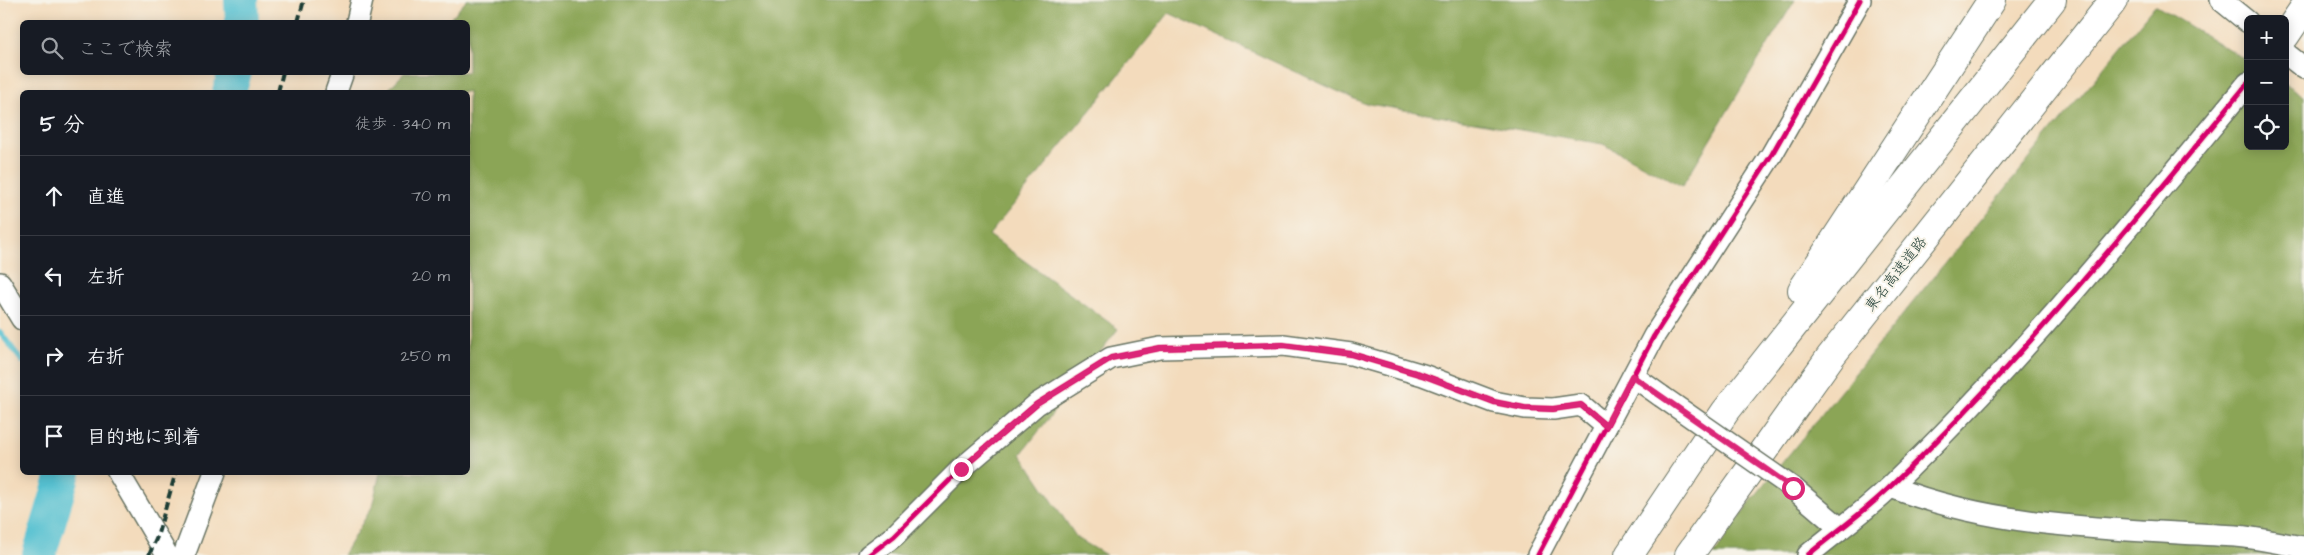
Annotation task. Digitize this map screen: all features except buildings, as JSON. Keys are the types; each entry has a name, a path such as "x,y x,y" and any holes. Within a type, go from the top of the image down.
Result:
{"highway":[{"path":"1628,555 1725,412 1850,214 1992,0"},
{"path":"1725,412 2052,0"},
{"name":"東名高速道路","path":"1689,555 1831,356 2114,0"},
{"path":"1996,147 2136,0"},
{"path":"2289,31 2304,8"},
{"path":"2289,33 2304,16"}],"street":[{"path":"357,20 362,0"},
{"path":"1538,555 1654,336 1772,154 1860,0"},
{"path":"2221,0 2244,19"},
{"path":"2289,57 2304,68"},
{"path":"337,90 342,75"},
{"path":"1808,555 1891,487 1993,380 2088,276 2244,88"},
{"path":"0,283 20,315"},
{"path":"869,555 894,536 961,469 1037,404 1111,358 1160,348 1283,345 1351,354 1422,375 1494,402 1524,408 1553,409 1581,405 1606,426"},
{"path":"1632,376 1793,488 1840,528"},
{"path":"120,475 167,555"},
{"path":"184,555 214,475"},
{"path":"1891,487 1927,500 1983,514 2098,529 2238,536 2304,547"}],"green space":[{"path":"467,0 1795,0 1682,186 1603,144 1363,103 1169,13 989,235 1118,329 1021,454 1077,538 1106,555 343,555 372,507 380,475 470,475 470,90 388,90 402,75 470,75 470,20 449,20"},
{"path":"2155,5 2244,59 2244,150 2289,150 2289,87 2304,96 2304,555 1714,555 1747,506"}],"waterway":[{"path":"241,0 242,20"},
{"path":"230,90 234,75"},
{"path":"0,332 20,358"},
{"path":"39,555 63,475"}],"railway":[{"path":"299,20 304,0"},
{"path":"278,90 282,75"},
{"path":"149,555 157,537 175,475"}],"cycle path":[{"path":"1538,555 1654,336 1772,154 1860,0"},
{"path":"1808,555 1882,495 1986,389 2076,289 2244,88"},
{"path":"869,555 894,536 961,469 1037,404 1111,358 1160,348 1283,345 1351,354 1423,375 1494,402 1525,408 1553,409 1581,405 1606,426"}],"route":[{"path":"961,469 1037,404 1111,358 1160,348 1283,345 1351,354 1422,375 1494,402 1524,408 1553,409 1581,405 1606,426 1632,376 1793,488"}]}
